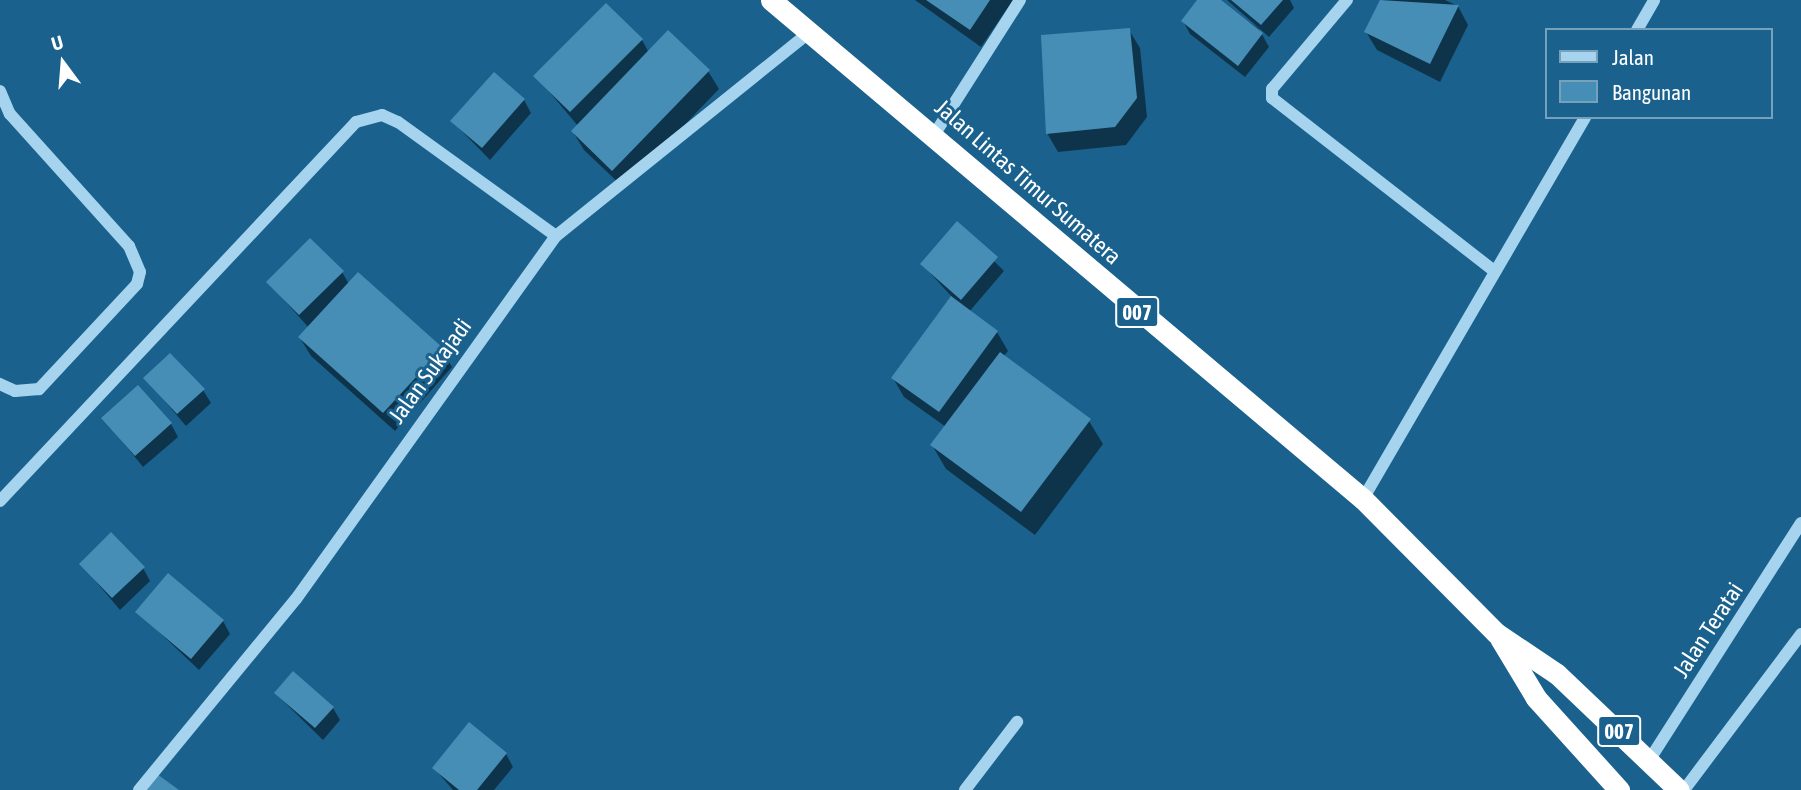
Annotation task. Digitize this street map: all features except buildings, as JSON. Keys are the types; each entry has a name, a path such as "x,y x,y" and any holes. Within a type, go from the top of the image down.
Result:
{"highway":[{"name":"Jalan Lintas Timur Sumatera","path":"771,0 934,135 1188,357 1363,499 1496,633"},
{"name":"007","path":"1496,633 1536,698 1619,790"},
{"name":"007","path":"1496,633 1557,674 1650,760 1678,790"}],"street":[{"path":"934,135 1020,0"},
{"path":"1347,0 1272,89 1272,98 1493,270"},
{"path":"1638,28 1654,0"},
{"name":"Jalan Sukajadi","path":"139,790 296,599 556,236 810,32"},
{"path":"0,91 10,114 129,246 140,272 137,284 39,389 15,391 0,384"},
{"path":"0,501 356,122 383,115 398,122 556,236"},
{"path":"1363,499 1493,270 1585,119"},
{"name":"Jalan Teratai","path":"1650,760 1801,523"},
{"path":"1684,790 1801,634"},
{"path":"965,790 1017,722"}]}
